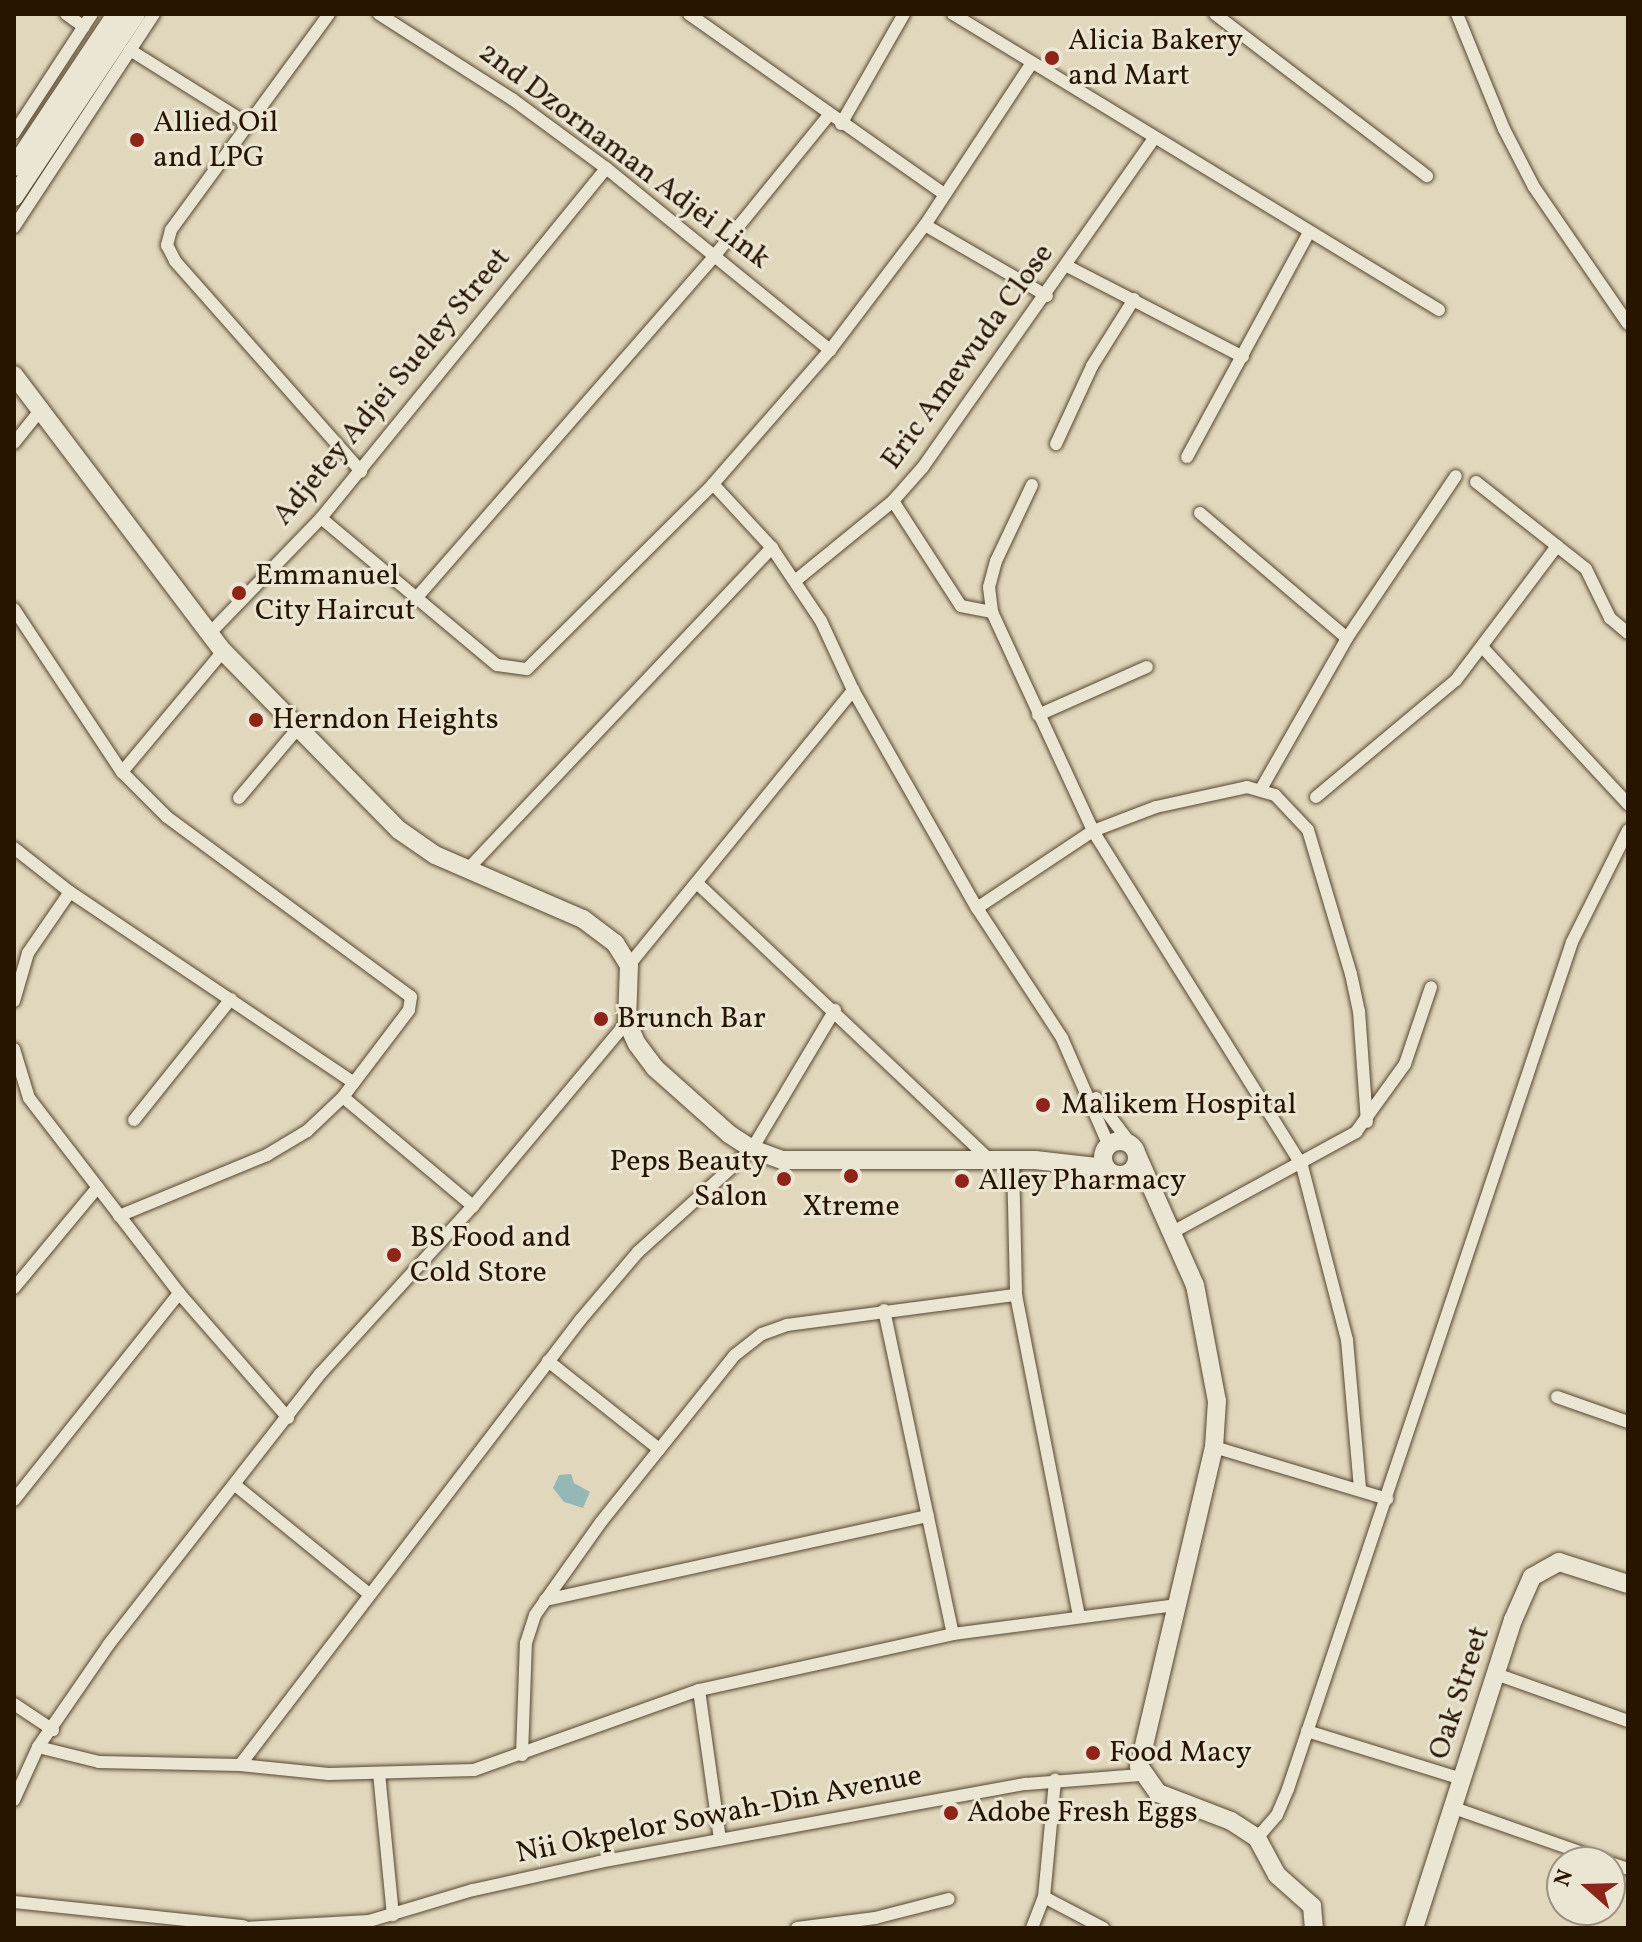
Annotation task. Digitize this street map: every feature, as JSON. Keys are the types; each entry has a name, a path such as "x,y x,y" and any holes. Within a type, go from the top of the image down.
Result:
{"street":[{"path":"66,14 84,27"},
{"path":"14,133 92,14"},
{"path":"14,167 116,14"},
{"path":"14,197 136,14"},
{"path":"14,227 154,14"},
{"path":"329,14 171,230 167,245 175,261 361,471"},
{"name":"2nd Dzornaman Adjei Link","path":"379,14 512,99 606,168 716,254 830,350"},
{"path":"689,14 828,116 944,194"},
{"path":"841,124 904,14"},
{"path":"953,14 1439,310"},
{"path":"1215,14 1427,176"},
{"path":"1457,14 1504,129 1534,187 1628,324"},
{"path":"130,50 248,124"},
{"path":"321,518 509,670 527,669 713,484 830,350 925,225 1031,64"},
{"path":"418,596 716,254 828,116"},
{"name":"Eric Amewuda Close","path":"795,581 893,501 923,467 1047,296 1154,138"},
{"name":"Adjetey Adjei Sueley Street","path":"210,633 321,518 606,168"},
{"path":"925,225 1047,296"},
{"path":"1187,457 1309,232"},
{"path":"1067,266 1243,357"},
{"path":"1056,444 1092,366 1134,299"},
{"path":"14,375 42,408 223,651 399,830 467,870 594,926 629,965"},
{"path":"14,443 42,408"},
{"path":"1261,789 1347,638 1456,476"},
{"path":"1476,482 1586,569 1610,618 1628,633"},
{"path":"713,484 772,548 795,581 977,908 1062,1038 1082,1080 1106,1155 1169,1227"},
{"path":"1032,485 996,561 989,587 992,612 1093,831 1302,1166 1347,1340 1360,1490"},
{"path":"893,501 961,606 992,612"},
{"path":"1200,513 1347,638"},
{"path":"1316,797 1456,680 1484,649 1557,546"},
{"path":"467,870 772,548"},
{"path":"14,609 122,772 167,817 411,997 409,1010 354,1083 307,1131 267,1155 119,1216"},
{"path":"1484,649 1628,804"},
{"path":"122,772 223,651"},
{"path":"1038,715 1147,667"},
{"path":"853,690 629,965 627,1022 655,1068 752,1149 782,1160 1063,1161 1106,1155 1116,1141 1135,1151"},
{"path":"239,798 299,727"},
{"path":"977,908 1093,831 1156,807 1247,787 1261,789 1286,805 1308,830 1359,1011 1367,1122"},
{"path":"1257,1838 1277,1815 1307,1731 1572,942 1628,830"},
{"path":"14,848 70,892 354,1083"},
{"path":"697,883 835,1010 989,1159"},
{"path":"14,1001 28,953 70,892"},
{"path":"1169,1227 1302,1166 1367,1122 1405,1064 1431,987"},
{"path":"134,1120 231,999"},
{"path":"240,1765 548,1361 638,1252 752,1149 835,1010"},
{"path":"14,1800 38,1747 53,1730 109,1644 320,1374 473,1206 627,1022"},
{"path":"14,1049 17,1080 179,1293 288,1418"},
{"path":"1082,1080 1135,1151 1195,1285 1214,1369 1214,1447 1139,1752 1141,1775 1158,1793 1231,1821 1257,1838 1277,1875 1312,1906 1314,1928"},
{"path":"343,1097 473,1206"},
{"path":"1126,1175 1134,1169 1135,1151"},
{"path":"1013,1160 1016,1295 1079,1616"},
{"path":"14,1288 98,1187"},
{"path":"14,1500 179,1293"},
{"path":"522,1755 526,1643 545,1600 659,1449 735,1355 762,1334 787,1325 1016,1295"},
{"path":"884,1310 953,1634"},
{"path":"548,1361 659,1449"},
{"path":"1557,1397 1628,1422"},
{"path":"1214,1447 1387,1499"},
{"path":"235,1485 369,1594"},
{"path":"545,1600 928,1516"},
{"name":"Oak Street","path":"1414,1928 1513,1620 1539,1569 1559,1562 1628,1584"},
{"path":"38,1747 99,1762 240,1765 329,1774 474,1770 699,1690 953,1634 1177,1605"},
{"path":"1496,1674 1628,1721"},
{"path":"699,1690 720,1840"},
{"path":"14,1704 53,1730"},
{"path":"1307,1731 1462,1779"},
{"path":"379,1773 393,1915"},
{"name":"Nii Okpelor Sowah-Din Avenue","path":"14,1902 244,1927 369,1924 473,1890 720,1840 1055,1780 1141,1775"},
{"path":"1032,1928 1044,1897 1055,1780"},
{"path":"1454,1808 1563,1846"},
{"path":"1044,1897 1103,1928"},
{"path":"797,1928 876,1923 949,1899"}],"water":[{"path":"571,1474 574,1483 590,1492 583,1508 564,1502 553,1488 559,1475"}],"place":[{"name":"Alicia Bakery and Mart","path":"1052,58"},
{"name":"Allied Oil and LPG","path":"137,140"},
{"name":"Emmanuel City Haircut","path":"239,593"},
{"name":"Herndon Heights","path":"256,720"},
{"name":"Brunch Bar","path":"601,1019"},
{"name":"Malikem Hospital","path":"1043,1105"},
{"name":"Xtreme","path":"851,1176"},
{"name":"Peps Beauty Salon","path":"784,1179"},
{"name":"Alley Pharmacy","path":"962,1181"},
{"name":"BS Food and Cold Store","path":"394,1255"},
{"name":"Food Macy","path":"1093,1753"},
{"name":"Adobe Fresh Eggs","path":"951,1813"}]}
